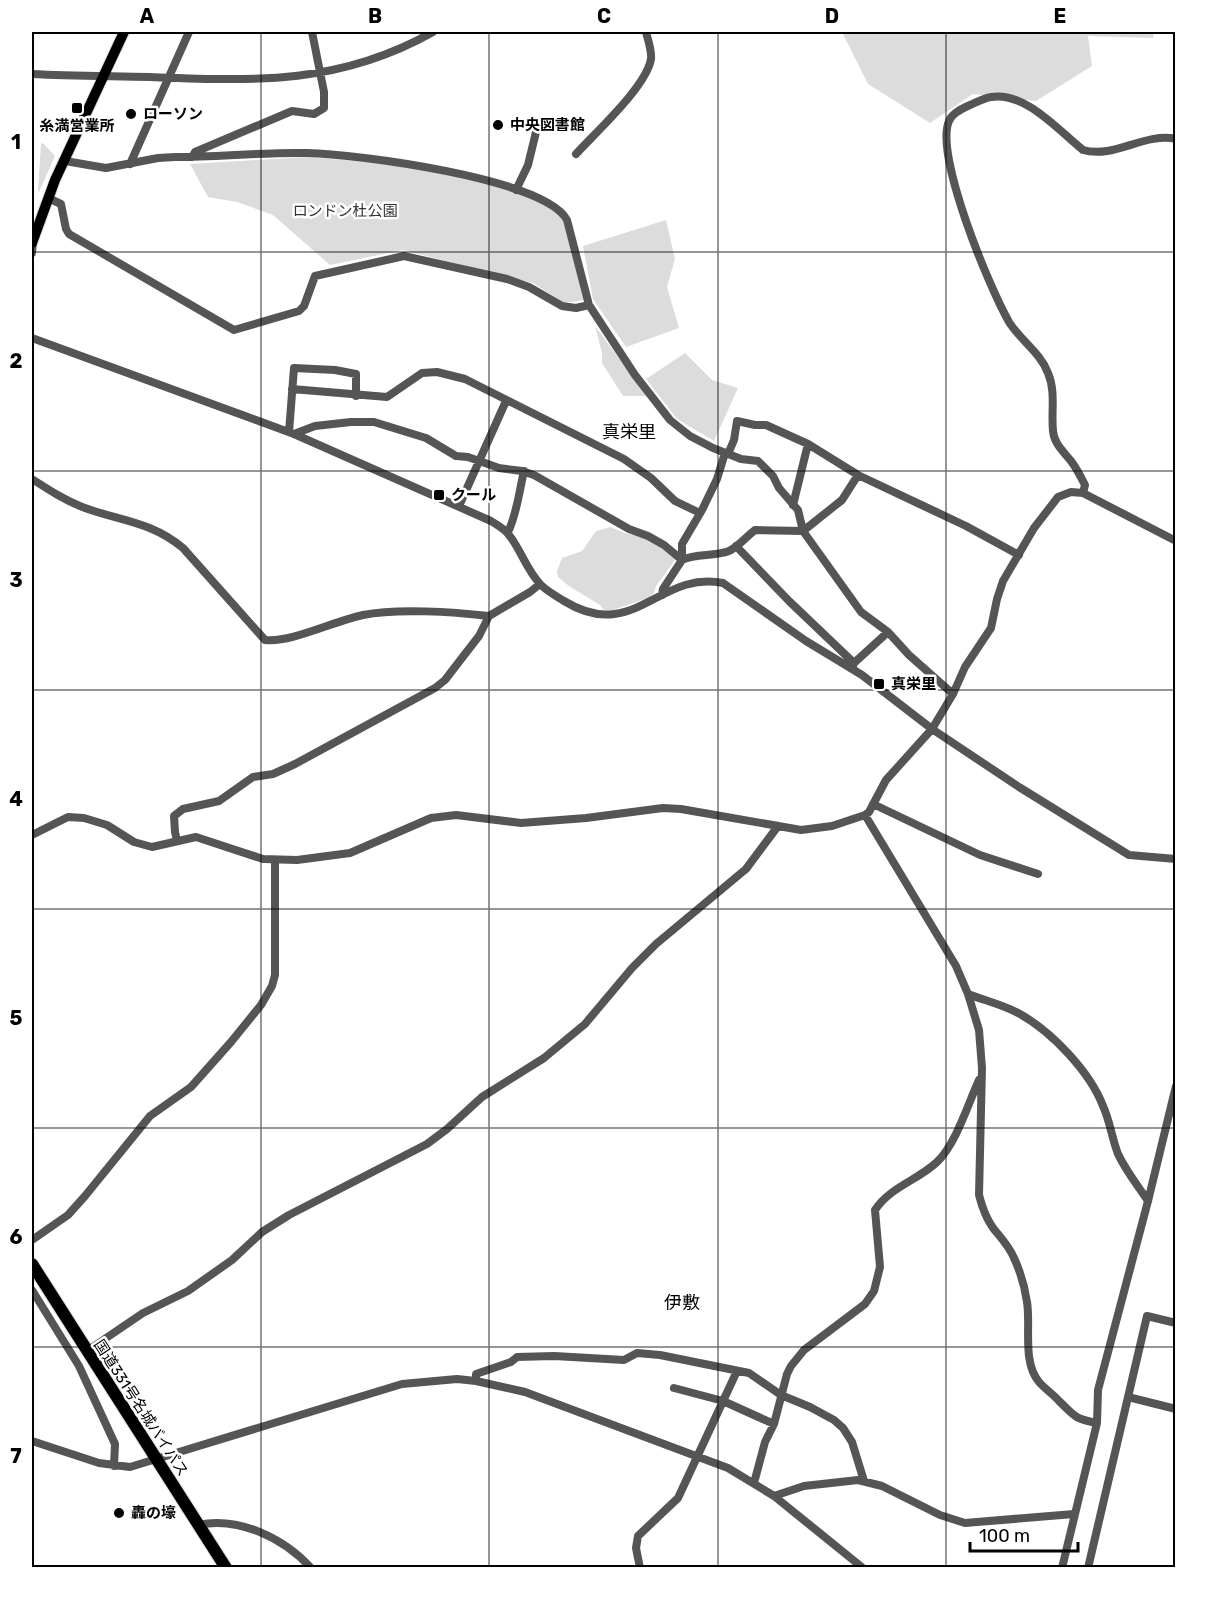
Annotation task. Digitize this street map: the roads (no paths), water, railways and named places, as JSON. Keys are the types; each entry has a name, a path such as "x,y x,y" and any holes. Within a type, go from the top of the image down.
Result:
{"highway":[{"name":"国道331号名城バイパス","path":"32,1264 226,1568"}],"main road":[{"path":"32,246 48,198 124,32"}],"street":[{"path":"130,164 189,32"},
{"path":"192,157 195,152 292,111 314,114 324,108 324,92 312,32"},
{"path":"32,74 263,80 344,69 386,55 433,32"},
{"path":"576,154 634,91 647,72 651,56 646,32"},
{"path":"1083,493 1085,485 1071,460 1056,441 1053,431 1053,389 1047,371 1036,354 1011,325 994,294 974,242 949,159 945,136 948,121 966,107 991,97 1001,96 1028,105 1083,150 1104,151 1164,136 1176,139"},
{"path":"516,190 528,165 537,128"},
{"path":"65,161 106,168 158,158 307,153 352,156 481,178 516,190 563,213 567,220 589,305 629,366 670,420 690,436 741,459 758,461 773,476 779,488 798,510 803,531 861,612 888,633 952,694"},
{"path":"48,198 61,204 69,234 234,330 299,311 304,306 315,276 404,256 507,279 529,286 562,306 576,309 589,305"},
{"path":"32,338 292,433 491,521 508,532 540,584 578,609 609,616 623,614 682,586 712,581 723,584 806,641 853,666"},
{"path":"292,433 294,368 335,370 356,374 356,396"},
{"path":"292,389 387,397 422,373 429,372 465,379 624,459 651,478 675,501 700,513"},
{"path":"459,506 506,401"},
{"path":"682,560 682,544 717,479 734,440 736,421 766,425 808,444 858,475 966,526 1019,555"},
{"path":"292,433 315,426 374,422 426,438 456,456 468,457 499,468 524,471 534,475 629,529 664,545 682,560"},
{"path":"794,505 808,444"},
{"path":"508,532 515,516 515,503 524,471"},
{"path":"662,595 663,589 682,560 691,556 711,555 731,550 755,530 803,531 842,500 858,475"},
{"path":"32,479 85,508 128,519 171,538 183,548 265,640 277,641 334,622 368,614 459,612 489,616"},
{"path":"32,835 68,817 84,818 107,825 134,842 152,846 196,837 217,842 241,853 263,859 297,860 350,853 431,818 456,815 521,823 663,808 810,831 832,826 865,815 896,767 932,729 965,667 991,628 1000,590 1019,555 1034,528 1058,497 1071,492 1083,493 1176,541"},
{"path":"736,546 853,666 932,729 1019,787 1129,855 1168,856 1176,859"},
{"path":"177,841 174,832 174,816 179,810 219,801 253,777 273,774 295,764 435,688 445,680 472,645 489,616 540,584"},
{"path":"853,666 888,633"},
{"path":"873,804 980,855 1038,874"},
{"path":"865,815 956,966 968,994 979,1030 982,1046 978,1195 983,1211 1015,1258 1027,1302 1029,1358 1032,1369 1038,1381 1061,1402 1067,1411 1082,1420 1097,1423"},
{"path":"87,1351 143,1313 188,1291 232,1260 262,1232 289,1215 427,1143 447,1129 483,1097 563,1044 585,1024 632,968 656,944 746,869 778,826"},
{"path":"32,1240 74,1208 150,1116 191,1087 231,1042 272,986 275,975 275,860"},
{"path":"968,994 1022,1015 1061,1047 1087,1076 1104,1106 1121,1160 1148,1202"},
{"path":"754,1484 790,1366 804,1350 865,1304 874,1291 880,1268 875,1210 894,1191 930,1168 942,1156 953,1138 981,1077"},
{"path":"1062,1568 1097,1423 1098,1390 1176,1086"},
{"path":"32,1290 79,1366 115,1444 114,1466"},
{"path":"1088,1568 1147,1316 1176,1323"},
{"path":"476,1381 476,1374 511,1362 517,1357 554,1356 624,1360 637,1353 660,1355 749,1373 781,1395 810,1407 834,1420 843,1428 852,1442 864,1480"},
{"path":"640,1568 636,1548 638,1536 678,1498 737,1371"},
{"path":"32,1441 99,1463 130,1467 402,1384 457,1379 476,1381 525,1392 728,1468 774,1496 863,1568"},
{"path":"674,1388 723,1401 774,1424"},
{"path":"1128,1398 1176,1409"},
{"path":"774,1496 804,1486 834,1481 864,1480 882,1485 940,1515 965,1523 1074,1514"},
{"path":"198,1525 236,1524 272,1539 299,1556 311,1568"}],"place":[{"name":"糸満営業所","path":"77,108"},
{"name":"ローソン","path":"131,114"},
{"name":"中央図書館","path":"498,125"},
{"name":"クール","path":"439,495"},
{"name":"真栄里","path":"879,684"},
{"name":"轟の壕","path":"119,1513"}],"district":[{"name":"真栄里","path":"629,432"},
{"name":"伊敷","path":"682,1303"}],"park label":[{"name":"ロンドン杜公園","path":"345,211"}]}
